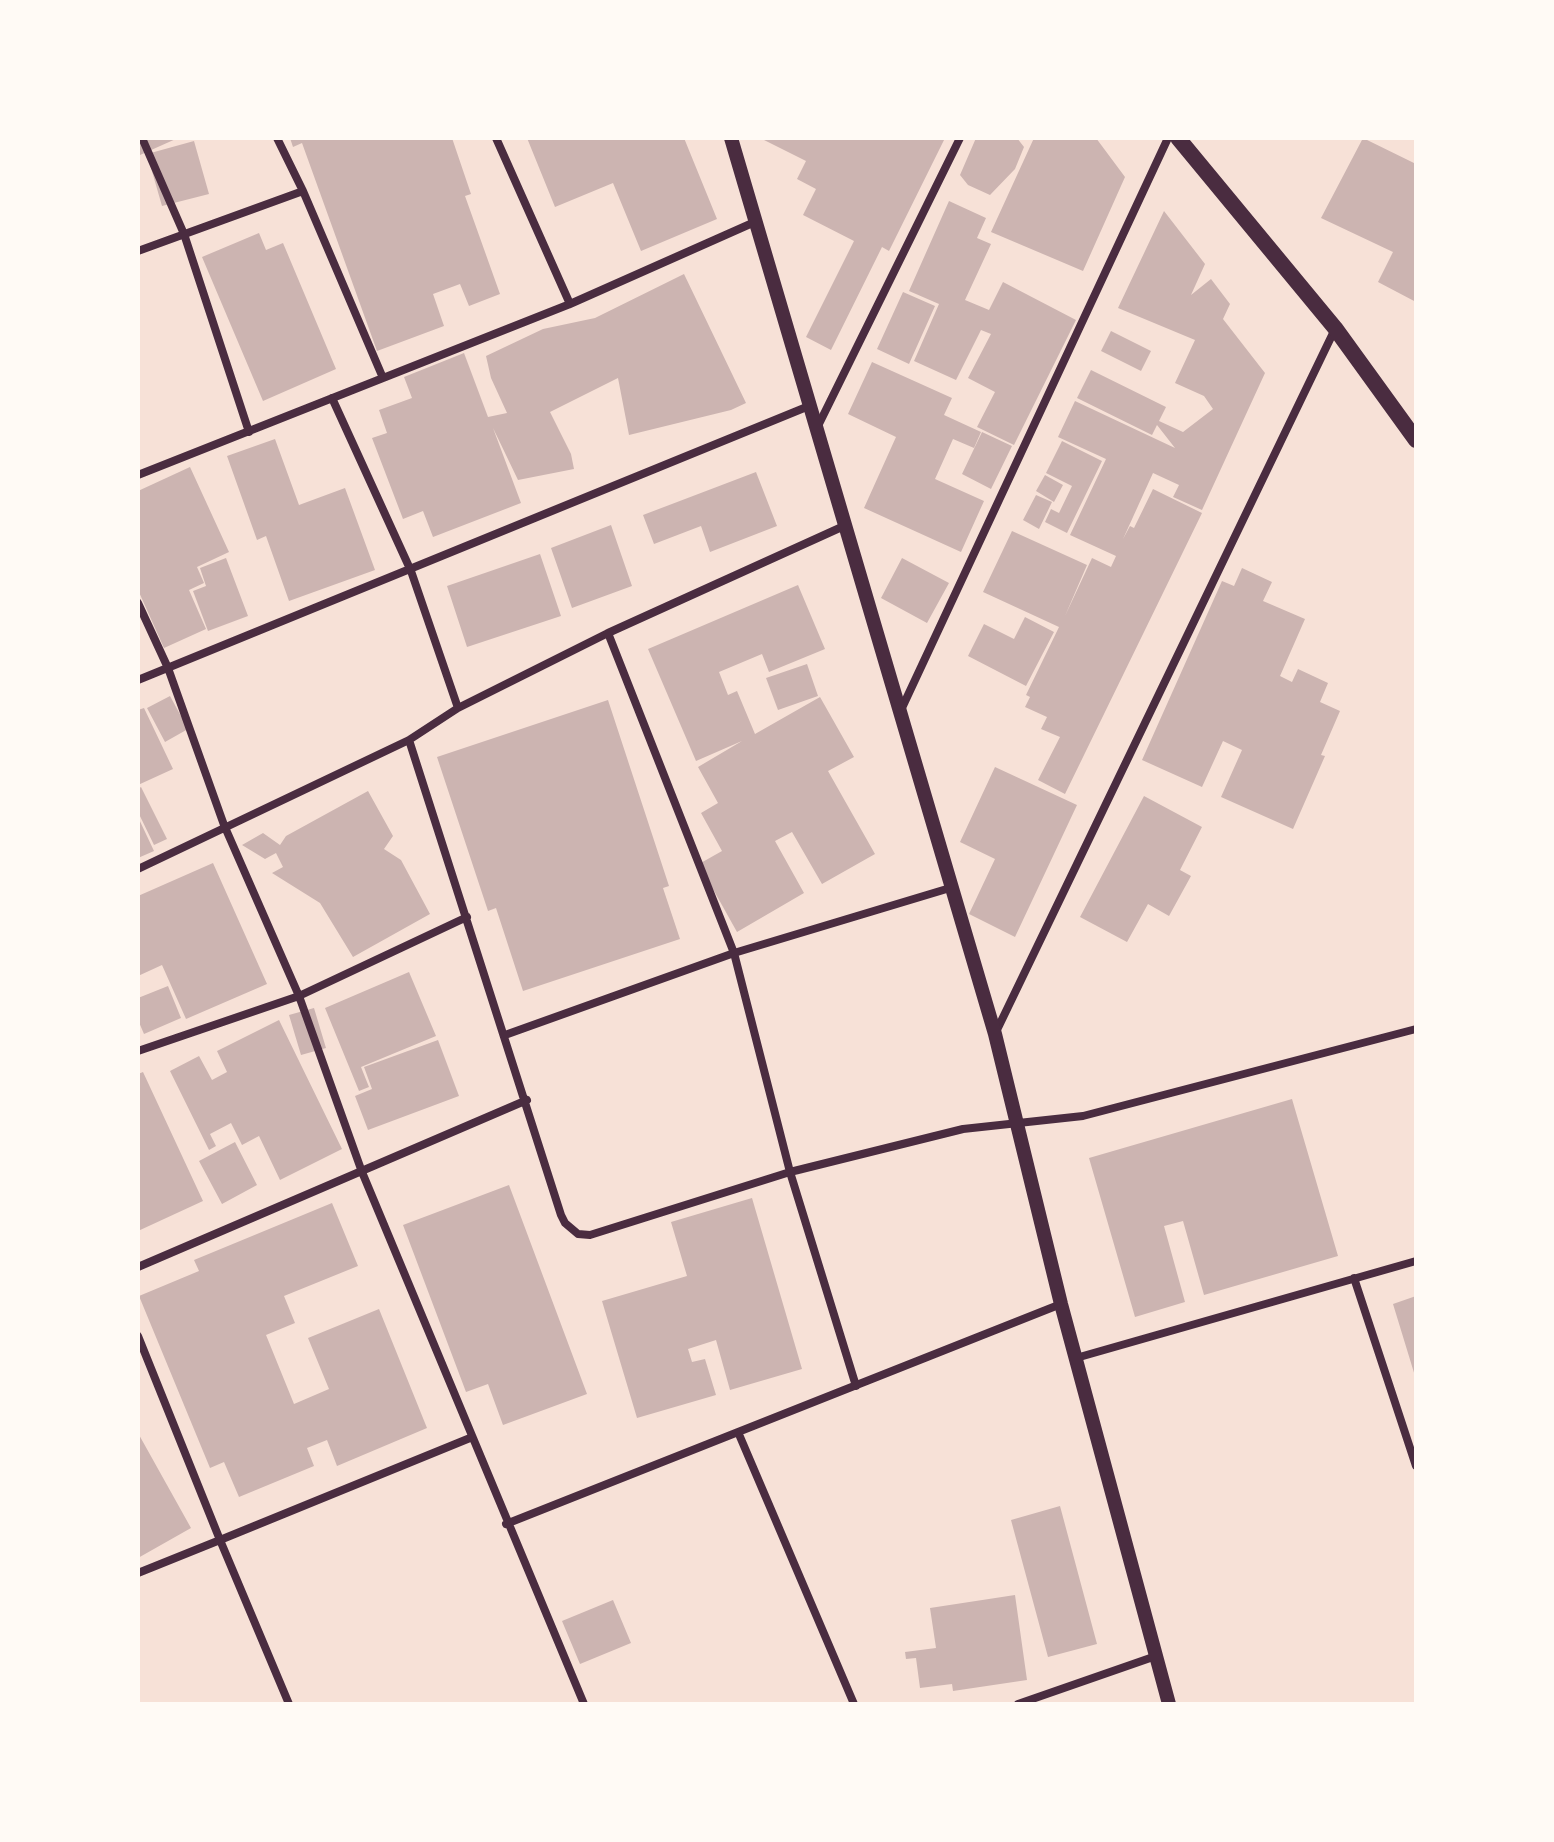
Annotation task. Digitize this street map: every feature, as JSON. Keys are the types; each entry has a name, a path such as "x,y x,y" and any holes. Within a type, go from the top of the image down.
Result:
{"main road":[{"path":"1178,138 1335,328 1416,440"}],"street":[{"path":"142,138 184,234 249,432"},
{"path":"277,138 383,378"},
{"path":"496,138 570,304"},
{"path":"731,138 758,220 816,431 995,1034 1061,1304 1169,1704"},
{"path":"816,431 960,138"},
{"path":"899,716 1168,138"},
{"path":"138,251 303,191"},
{"path":"138,474 570,304 758,220"},
{"path":"995,1034 1335,328"},
{"path":"332,398 411,571 458,708"},
{"path":"138,680 809,406"},
{"path":"138,869 224,825 409,740 458,708 608,633 844,526"},
{"path":"138,603 168,668 224,825 299,996 362,1172 470,1438 584,1704"},
{"path":"608,633 734,953 790,1172 856,1386"},
{"path":"409,740 527,1100 561,1215 578,1234 590,1235 790,1172 963,1129 1083,1116 1416,1029"},
{"path":"505,1035 734,953 950,888"},
{"path":"138,1051 299,996 467,917"},
{"path":"138,1267 527,1100"},
{"path":"1076,1358 1416,1261"},
{"path":"1354,1278 1416,1466"},
{"path":"506,1524 1061,1304"},
{"path":"138,1336 289,1704"},
{"path":"738,1432 854,1704"},
{"path":"138,1573 470,1438"},
{"path":"1018,1704 1156,1656"}],"building":[{"path":"138,138 178,138 140,155"},
{"path":"290,138 452,138 471,194 465,196 500,294 469,306 460,284 433,294 444,326 377,351 302,143 293,147"},
{"path":"527,138 684,138 717,219 641,251 613,183 555,207"},
{"path":"760,138 945,138 889,251 882,247 831,350 806,337 854,241 803,215 816,189 797,179 806,161"},
{"path":"976,138 1017,138 1024,147 1015,169 990,195 968,185 960,175"},
{"path":"1034,138 1096,138 1125,177 1083,271 991,232"},
{"path":"1363,138 1416,164 1416,302 1378,282 1393,252 1321,218"},
{"path":"194,141 209,194 162,206 147,154"},
{"path":"949,201 986,218 977,238 991,244 965,300 989,310 1003,282 1076,320 1014,445 977,427 995,392 968,378 991,334 981,330 956,380 914,361 939,304 909,291"},
{"path":"1164,211 1205,264 1191,295 1211,279 1230,304 1223,319 1265,373 1202,510 1173,497 1179,485 1153,473 1123,539 1130,526 1134,528 1153,489 1202,513 1065,794 1038,780 1060,737 1041,729 1047,717 1025,707 1030,697 1026,695 1059,627 983,592 1012,531 1087,565 1065,616 1092,558 1111,567 1116,556 1070,535 1106,459 1058,437 1075,401 1175,448 1157,425 1152,435 1077,398 1091,370 1166,407 1159,421 1183,432 1213,409 1204,396 1175,383 1195,340 1118,308"},
{"path":"259,233 266,250 283,243 336,369 263,401 202,257"},
{"path":"684,274 746,403 731,410 629,435 618,378 550,412 571,454 574,469 518,480 493,428 521,503 433,537 423,511 403,519 372,438 387,433 379,410 412,398 404,377 464,353 488,417 507,413 491,378 486,356 543,329 595,318"},
{"path":"903,292 935,306 909,364 877,349"},
{"path":"1111,331 1151,351 1141,371 1101,351"},
{"path":"872,362 952,398 944,415 981,432 974,448 953,439 935,479 984,501 961,552 864,508 896,437 848,414"},
{"path":"982,432 1012,446 991,489 962,474"},
{"path":"275,439 299,505 345,488 375,570 289,601 266,536 257,540 227,456"},
{"path":"1062,441 1102,461 1067,533 1045,522 1051,509 1059,513 1072,486 1046,473"},
{"path":"190,467 229,552 197,567 204,583 189,590 206,629 164,648 138,590 138,491"},
{"path":"756,472 777,526 710,552 701,526 654,544 643,515"},
{"path":"1045,475 1063,485 1054,502 1036,491"},
{"path":"1036,495 1052,502 1039,529 1023,520"},
{"path":"611,525 632,586 572,608 551,548"},
{"path":"540,554 561,616 467,647 447,586"},
{"path":"226,558 248,616 208,631 193,591 206,586 200,568"},
{"path":"902,558 949,583 927,623 881,598"},
{"path":"1242,568 1272,582 1263,601 1305,619 1280,676 1292,682 1298,669 1328,683 1320,702 1340,711 1321,755 1325,756 1293,829 1221,797 1242,750 1223,741 1202,787 1142,760 1222,581 1234,586"},
{"path":"798,585 825,649 769,672 762,654 719,672 728,695 737,691 755,734 820,697 854,757 828,771 875,854 822,884 792,832 775,841 804,893 737,932 699,864 722,851 701,813 718,803 698,767 742,741 696,761 648,649"},
{"path":"1025,617 1054,632 1026,686 968,656 984,624 1014,639"},
{"path":"807,664 818,696 778,710 766,678"},
{"path":"170,696 188,729 165,742 147,708"},
{"path":"608,700 669,886 663,888 680,939 523,991 496,908 488,911 437,757"},
{"path":"144,708 173,769 138,785 138,710"},
{"path":"995,767 1077,805 1015,937 969,914 995,859 960,842"},
{"path":"141,787 167,839 154,845 138,812 138,789"},
{"path":"368,791 393,836 384,849 401,860 430,914 353,957 320,903 272,873 283,867 276,853 265,859 242,845 263,833 280,845 286,836"},
{"path":"1144,796 1202,827 1180,870 1191,876 1169,916 1148,904 1127,942 1080,917"},
{"path":"138,817 154,851 138,858"},
{"path":"213,863 267,984 186,1019 162,965 138,976 138,896"},
{"path":"409,972 436,1036 361,1067 369,1087 359,1091 325,1008"},
{"path":"168,986 181,1018 144,1034 138,1020 138,998"},
{"path":"314,1008 326,1048 301,1055 289,1015"},
{"path":"279,1020 342,1149 280,1180 259,1136 242,1145 231,1123 210,1134 216,1146 209,1150 170,1071 199,1056 212,1080 227,1072 217,1051"},
{"path":"438,1040 459,1096 368,1130 355,1096 372,1089 364,1067"},
{"path":"143,1072 203,1201 138,1231 138,1074"},
{"path":"1292,1099 1338,1256 1204,1295 1183,1221 1164,1226 1185,1302 1135,1317 1089,1158"},
{"path":"235,1142 257,1185 222,1204 199,1161"},
{"path":"509,1185 587,1394 503,1425 488,1384 466,1392 403,1225"},
{"path":"752,1198 802,1369 730,1390 716,1340 688,1349 692,1362 705,1359 716,1395 637,1418 602,1301 687,1276 671,1222"},
{"path":"332,1203 358,1266 284,1296 295,1323 266,1335 294,1404 329,1389 308,1338 379,1309 427,1428 337,1466 327,1440 307,1448 314,1466 239,1497 224,1462 210,1468 139,1296 199,1271 194,1260"},
{"path":"1416,1296 1416,1376 1415,1376 1393,1304"},
{"path":"138,1433 191,1528 138,1558"},
{"path":"1060,1506 1097,1644 1048,1657 1011,1520"},
{"path":"1015,1595 1027,1680 953,1691 952,1684 920,1688 916,1658 906,1659 905,1652 936,1648 930,1608"},
{"path":"613,1600 631,1643 580,1664 562,1621"}]}
